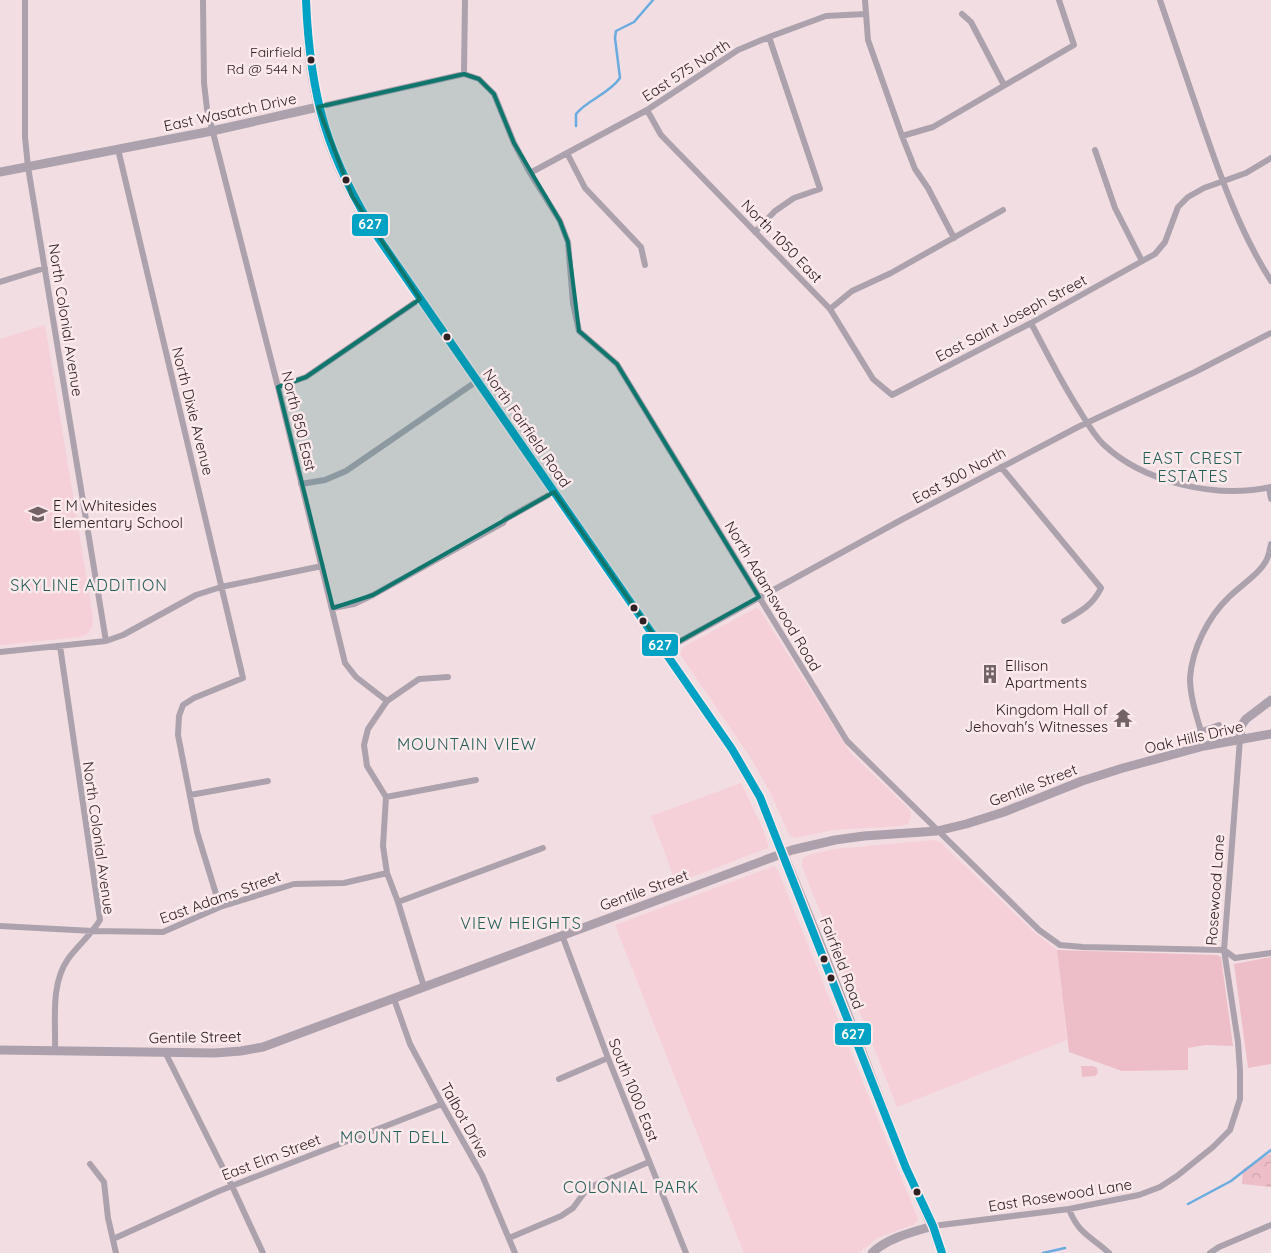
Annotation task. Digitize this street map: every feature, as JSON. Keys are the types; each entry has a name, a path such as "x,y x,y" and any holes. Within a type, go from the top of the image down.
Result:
{"main road":[{"name":"North Fairfield Road","path":"306,0 309,63 318,108 330,146 349,190 420,299 740,761 760,797 770,822"},
{"name":"Oak Hills Drive","path":"1123,768 1204,746 1271,734"},
{"name":"Gentile Street","path":"0,1050 226,1052 256,1048 394,999 783,853 835,840 937,831 1004,812 1082,781 1123,768"},
{"name":"Fairfield Road","path":"770,822 783,853"}],"street":[{"name":"North Colonial Avenue","path":"26,0 24,137 106,641"},
{"name":"North 850 East","path":"203,0 204,83 207,109 278,387 345,663 356,677 387,701"},
{"path":"464,74 465,0"},
{"path":"865,0 868,40 902,136 915,169 928,188 954,238"},
{"path":"902,136 932,127 1074,45 1059,0"},
{"path":"1160,0 1222,182 1243,230 1271,281"},
{"name":"East 575 North","path":"530,173 647,110 738,50 769,36 826,16 865,14"},
{"path":"962,14 971,22 1004,85"},
{"path":"755,232 775,211 794,198 820,189 769,36"},
{"name":"East Wasatch Drive","path":"0,172 212,131 464,74"},
{"name":"North Adamswood Road","path":"464,74 479,79 494,94 514,143 560,221 568,242 573,302 579,331 617,364 847,741 1039,930 1060,945 1224,950 1236,958 1271,953"},
{"name":"North 1050 East","path":"647,110 661,135 830,309 874,379 892,395"},
{"name":"North Dixie Avenue","path":"118,149 243,678 194,698 183,706 179,716 178,735 190,795"},
{"path":"1094,150 1115,208 1142,261"},
{"path":"567,153 585,188 641,247 646,265"},
{"name":"East Saint Joseph Street","path":"892,395 1030,323 1155,254 1165,242 1178,207 1188,197 1204,188 1246,173 1271,158"},
{"path":"830,309 852,291 891,273 1003,210"},
{"path":"0,282 45,268"},
{"path":"278,387 306,377 420,299"},
{"path":"1030,323 1063,386 1087,423 1104,444 1126,461 1153,475 1204,490 1242,491 1270,487 1271,499"},
{"name":"East 300 North","path":"664,650 1001,468 1087,423 1195,372 1271,332"},
{"path":"301,484 325,480 346,471 477,381"},
{"path":"1001,468 1101,588 1096,598 1083,611 1064,621"},
{"path":"333,608 354,604 373,595 503,523 554,492"},
{"path":"1202,731 1193,704 1190,679 1202,634 1213,615 1228,597 1253,576 1266,561 1271,544"},
{"path":"0,652 106,641 123,635 196,595 222,587 322,566"},
{"name":"North Colonial Avenue","path":"55,1051 56,996 60,974 68,959 93,931 100,920 60,646"},
{"path":"424,987 398,902 387,873 383,846 386,798 367,766 364,745 368,729 387,701 419,680 448,677"},
{"path":"1240,739 1241,726 1246,719 1271,700"},
{"path":"1185,737 1219,725"},
{"name":"Rosewood Lane","path":"1230,1130 1240,1099 1240,1072 1238,1042 1224,950 1240,739"},
{"path":"386,798 476,780"},
{"path":"220,907 197,832 190,795 268,781"},
{"path":"398,902 543,848"},
{"name":"Fairfield Road","path":"783,853 805,905 906,1168 933,1226 942,1253"},
{"name":"East Adams Street","path":"0,926 93,931 163,932 220,907 294,884 344,883 387,873"},
{"name":"South 1000 East","path":"562,936 608,1058 686,1253"},
{"name":"Talbot Drive","path":"394,999 410,1044 482,1175 515,1253"},
{"path":"165,1052 263,1253"},
{"path":"559,1079 608,1058"},
{"name":"East Elm Street","path":"113,1239 232,1186 442,1104"},
{"name":"East Rosewood Lane","path":"933,1226 1069,1209 1139,1195 1160,1187 1177,1176 1213,1147 1230,1130"},
{"path":"509,1238 561,1216 573,1208 584,1193 595,1185 649,1162"},
{"path":"90,1164 104,1182 116,1253"},
{"path":"1069,1209 1074,1222 1084,1234 1109,1253"},
{"path":"1210,1253 1219,1247 1271,1225"},
{"path":"872,1253 879,1246 933,1226"}],"highlighted area":[{"path":"464,74 479,79 494,94 514,143 560,221 568,242 579,331 617,364 759,597 664,650 554,492 373,595 333,608 278,387 306,377 420,299 352,196 318,107"}],"shaded area":[{"name":"E M Whitesides Elementary School","path":"45,325 93,617 92,627 88,633 81,637 0,645 0,339"},
{"path":"756,608 760,610 850,752 910,810 911,817 908,824 833,830 796,838 789,835 771,794 752,760 680,654 683,647"},
{"path":"741,783 762,827 768,848 676,883 651,816"},
{"path":"933,840 940,842 1035,933 1057,950 1067,1040 897,1107 802,862 803,858 808,855 834,849"},
{"path":"774,866 778,870 918,1219 915,1224 877,1238 859,1253 744,1253 615,925"}],"green space":[{"path":"1057,950 1217,955 1221,957 1233,1046 1206,1045 1188,1048 1188,1070 1122,1071 1069,1052"},
{"path":"1271,957 1271,1064 1248,1068 1234,964"},
{"path":"1081,1066 1093,1066 1097,1068 1098,1073 1095,1076 1082,1077"},
{"path":"1271,1153 1271,1187 1242,1184 1243,1169"}],"waterway":[{"path":"576,126 576,114 620,78 615,38 616,31 634,22 653,0"},
{"path":"1188,1204 1231,1181 1271,1150"},
{"path":"1043,1253 1065,1248"}],"transit line":[{"name":"627","path":"306,0 308,35 317,97 324,125 346,181 379,239 732,749 760,797 906,1168 933,1226 942,1253"}],"place":[{"name":"Fairfield Rd @ 544 N","path":"311,60"},
{"name":"E M Whitesides Elementary School","path":"38,514"},
{"name":"Ellison Apartments","path":"990,674"},
{"name":"Kingdom Hall of Jehovah's Witnesses","path":"1123,718"}],"district":[{"name":"EAST CREST ESTATES","path":"1193,467"},
{"name":"SKYLINE ADDITION","path":"89,585"},
{"name":"MOUNTAIN VIEW","path":"467,744"},
{"name":"VIEW HEIGHTS","path":"521,923"},
{"name":"MOUNT DELL","path":"395,1137"},
{"name":"COLONIAL PARK","path":"631,1187"}]}
